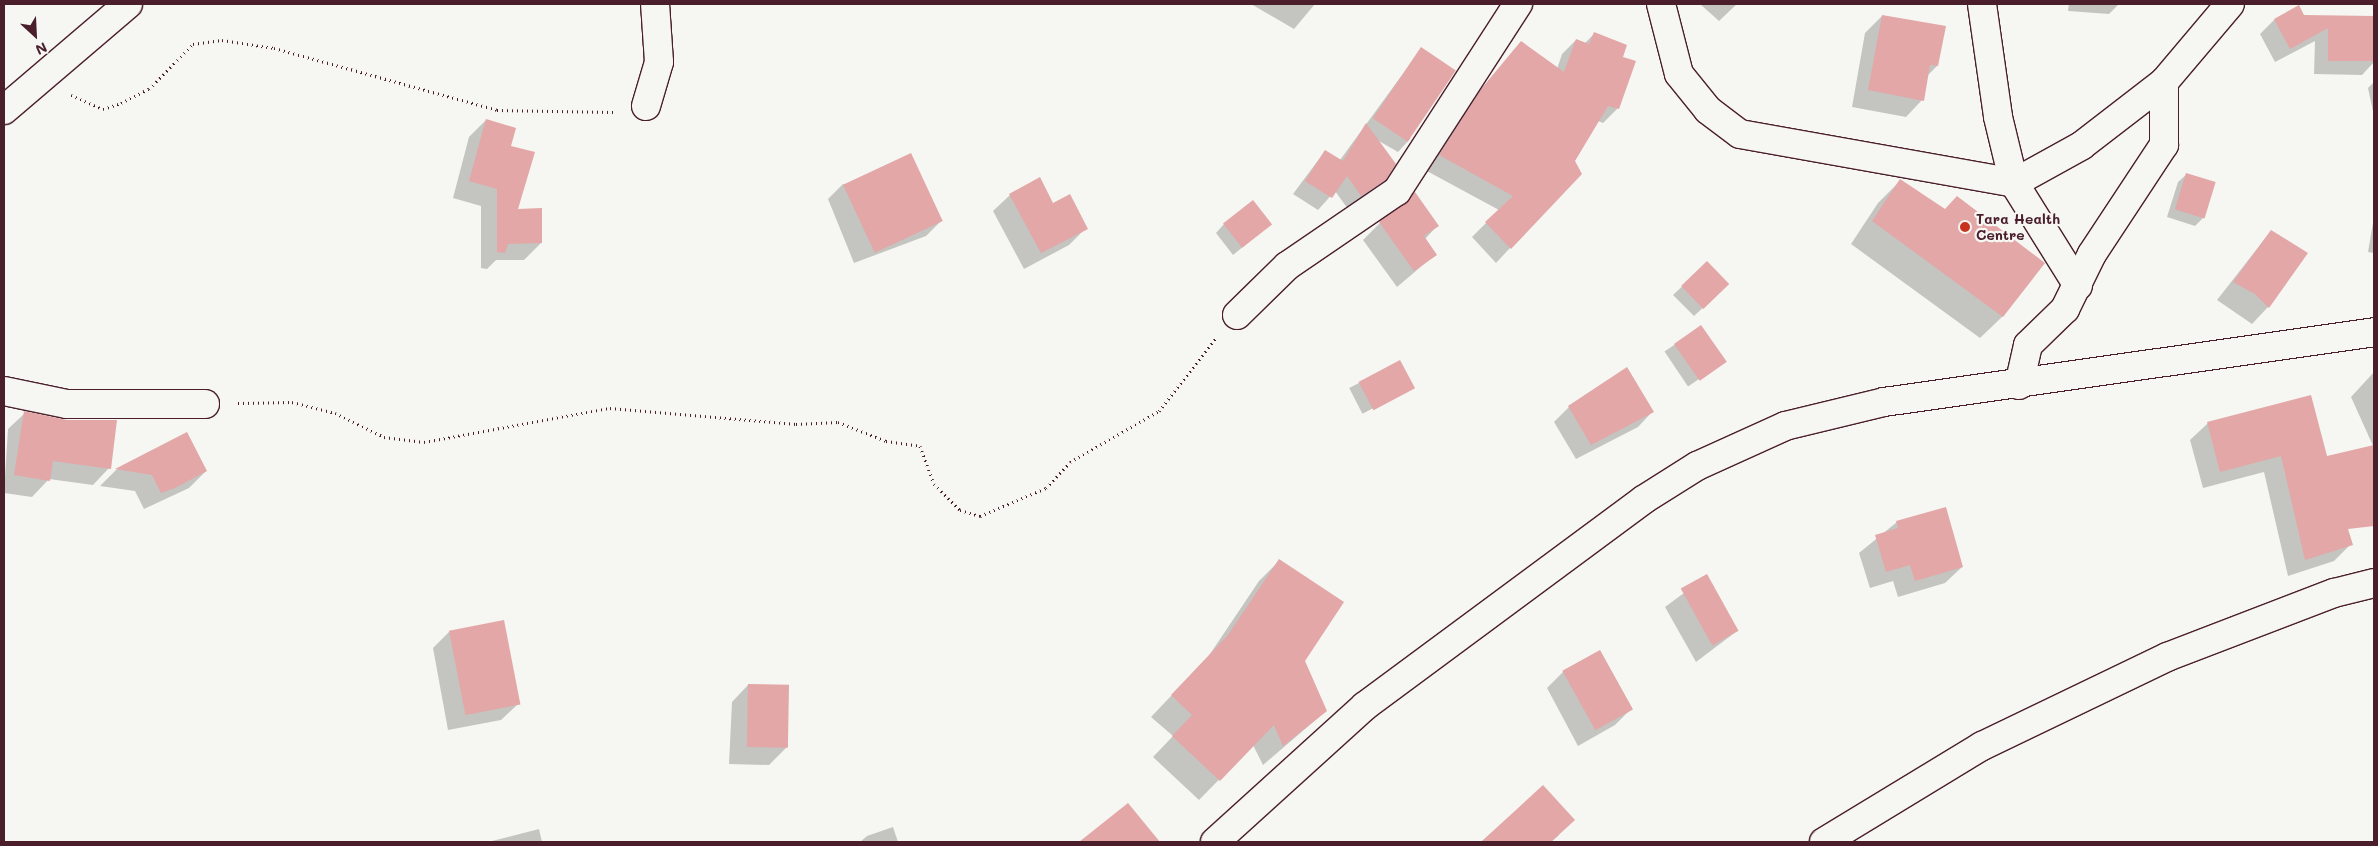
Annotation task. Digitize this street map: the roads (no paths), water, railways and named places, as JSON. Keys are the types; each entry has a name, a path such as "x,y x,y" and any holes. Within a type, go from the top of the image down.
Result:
{"street":[{"path":"4,110 41,81 128,4"},
{"path":"646,106 659,62 655,4"},
{"path":"1236,315 1287,266 1397,191 1518,4"},
{"path":"1661,4 1679,74 1708,110 1740,134 2014,183 2081,146 2164,82 2230,4"},
{"path":"1982,4 1998,117 2014,183 2078,286"},
{"path":"2019,385 2028,345 2065,309 2078,286 2092,254 2164,145 2164,82"},
{"path":"1215,842 1365,706 1643,500 1697,466 1794,424 1884,402 2019,385 2374,332"},
{"path":"4,391 67,404 205,404"},
{"path":"1824,842 1982,746 2167,657 2334,593 2374,583"}],"place":[{"name":"Tara Health Centre","path":"1965,227"}]}
